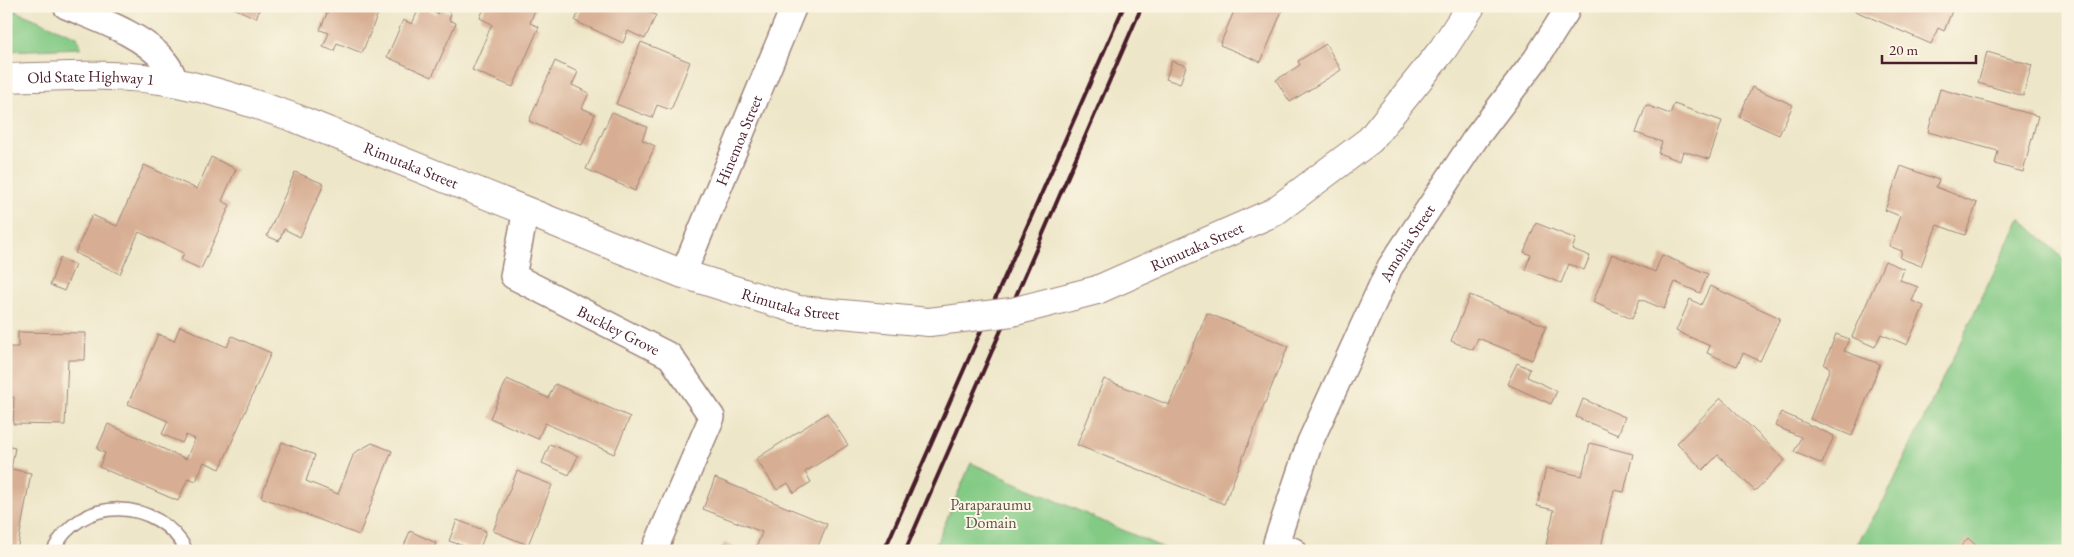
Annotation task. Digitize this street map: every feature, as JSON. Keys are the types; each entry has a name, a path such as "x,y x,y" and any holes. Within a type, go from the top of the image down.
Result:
{"main road":[{"name":"Rimutaka Street","path":"176,82 231,95 295,118 683,274 799,310 929,322 1012,312 1097,290 1274,212 1370,140 1443,49 1472,6"},
{"name":"Old State Highway 1","path":"6,78 74,75 176,82"}],"street":[{"path":"66,6 135,38 153,49 166,63 176,82"},
{"name":"Hinemoa Street","path":"683,274 794,6"},
{"name":"Amohia Street","path":"1294,551 1276,543 1310,442 1390,267 1475,138 1536,59 1566,12 1567,6"},
{"name":"Buckley Grove","path":"526,210 512,276 670,356 712,418 654,551"}],"lane":[{"path":"52,551 73,524 85,517 112,509 132,510 152,516 174,532 187,551"}],"green space":[{"path":"6,7 77,37 81,48 6,51"},
{"path":"2020,218 2068,263 2068,551 1853,551 1887,495"},
{"name":"Paraparaumu Domain","path":"971,463 1170,551 933,551"}],"building":[{"path":"229,6 261,6 256,18"},
{"path":"330,6 381,6 362,53 337,43 334,51 323,47 329,33 320,30"},
{"path":"420,6 437,14 440,8 451,13 449,20 456,23 432,77 387,57 403,20 412,24"},
{"path":"485,6 536,7 530,23 539,27 513,87 472,70 492,24 480,18"},
{"path":"581,6 643,6 642,9 656,15 645,39 628,31 623,43 575,21"},
{"path":"1236,6 1284,6 1261,62 1220,45"},
{"path":"1855,6 1954,6 1944,31 1938,28 1931,44 1853,10"},
{"path":"641,42 690,62 671,110 657,105 652,118 616,104"},
{"path":"1326,44 1341,70 1290,102 1276,80 1300,65 1298,61"},
{"path":"1987,52 2032,65 2023,96 1978,83"},
{"path":"555,61 578,72 572,85 589,93 582,108 595,114 582,145 529,121"},
{"path":"1172,61 1186,66 1180,84 1166,79"},
{"path":"1752,87 1793,105 1779,135 1739,117"},
{"path":"1940,89 2038,116 2023,172 1995,164 1998,151 1928,132"},
{"path":"1674,104 1722,121 1709,159 1683,151 1680,161 1658,153 1662,142 1636,133 1646,105 1670,114"},
{"path":"612,112 647,127 642,140 655,146 635,191 586,169"},
{"path":"211,157 236,169 222,201 230,205 201,269 181,260 184,253 139,232 120,274 75,253 92,215 117,226 144,165 197,189"},
{"path":"1901,166 1939,180 1936,187 1977,203 1965,235 1937,225 1921,266 1900,258 1902,251 1889,246 1900,216 1885,210"},
{"path":"295,172 324,184 300,237 284,229 279,241 267,236"},
{"path":"1536,223 1576,239 1572,249 1590,256 1584,270 1569,264 1561,283 1525,269 1531,255 1524,252"},
{"path":"1612,254 1655,272 1662,255 1708,274 1700,293 1675,282 1664,309 1640,299 1632,319 1593,302"},
{"path":"60,258 75,265 64,291 50,285"},
{"path":"1885,261 1904,269 1900,280 1918,287 1912,301 1924,306 1907,345 1881,334 1875,347 1852,337"},
{"path":"1710,286 1780,318 1760,361 1743,353 1737,366 1707,353 1710,346 1676,331 1690,299 1701,305"},
{"path":"1470,295 1546,326 1532,360 1478,338 1473,350 1451,341"},
{"path":"1207,313 1288,346 1224,504 1077,445 1104,379 1169,405"},
{"path":"180,326 227,347 232,336 271,353 220,469 204,462 196,481 188,478 178,501 99,467 105,453 97,449 108,424 186,459 195,439 186,435 182,443 162,434 168,421 128,404 158,334 174,341"},
{"path":"18,332 86,333 85,360 68,360 65,425 13,424 14,397 6,397 6,347 18,347"},
{"path":"1836,334 1849,339 1844,351 1880,364 1852,436 1810,419 1830,368 1824,365"},
{"path":"1517,363 1530,369 1527,377 1557,391 1551,404 1507,384"},
{"path":"507,379 548,398 555,384 630,417 614,454 545,423 538,439 490,418"},
{"path":"1721,398 1785,460 1755,491 1718,455 1703,470 1677,443"},
{"path":"1583,399 1625,417 1618,435 1576,417"},
{"path":"1781,412 1834,436 1822,464 1794,452 1801,437 1775,426"},
{"path":"827,413 848,445 805,472 811,482 794,493 788,483 777,490 756,459"},
{"path":"282,442 315,455 306,481 338,494 354,453 372,443 392,451 359,535 261,497"},
{"path":"1590,443 1633,454 1624,492 1614,490 1600,551 1571,551 1546,545 1554,510 1537,506 1546,468 1582,476"},
{"path":"550,444 578,456 569,475 542,463"},
{"path":"6,446 15,448 11,469 31,473 17,551 6,551"},
{"path":"517,471 552,485 528,545 493,531"},
{"path":"715,478 827,524 816,551 755,551 762,532 703,509"},
{"path":"457,520 486,531 479,551 449,541"},
{"path":"410,531 436,543 432,551 402,551"},
{"path":"1968,538 1982,551 1957,551"},
{"path":"724,543 743,551 721,551"}],"railway":[{"path":"884,551 1124,6"},
{"path":"905,551 1142,6"}]}
